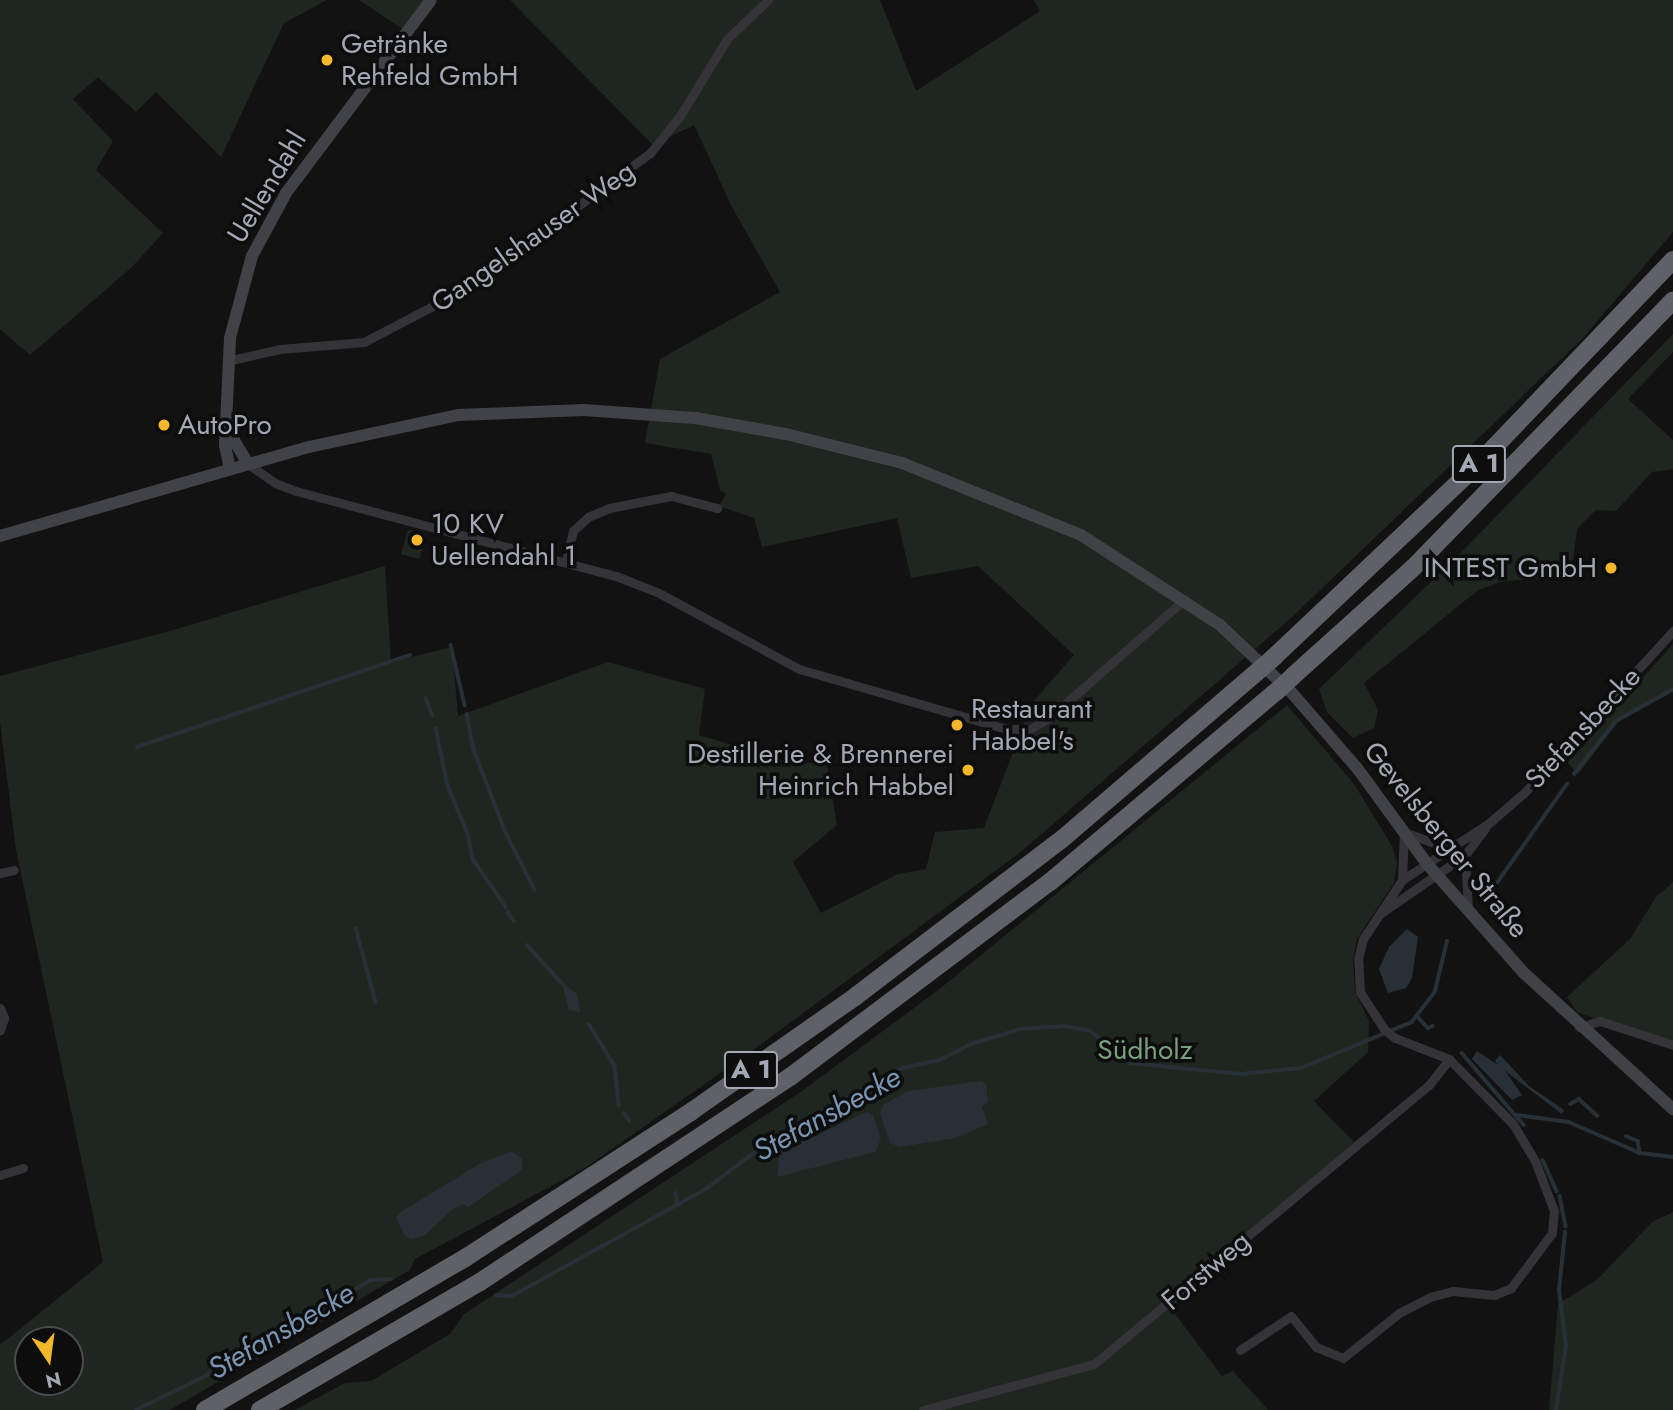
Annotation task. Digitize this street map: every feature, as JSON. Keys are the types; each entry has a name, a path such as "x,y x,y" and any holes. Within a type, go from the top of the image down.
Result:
{"highway":[{"name":"A 1","path":"205,1410 553,1204 736,1081 856,996 1061,840 1274,657 1481,461 1673,260"},
{"name":"A 1","path":"260,1410 480,1282 790,1077 1050,882 1276,692 1413,568 1673,301"}],"main road":[{"name":"Uellendahl","path":"230,469 225,445 229,432 227,361 243,284 267,225 320,144 431,0"},
{"name":"Gevelsberger Straße","path":"0,536 383,428 458,415 573,410 695,418 786,434 902,463 1081,535 1185,599 1255,655 1292,693 1431,869 1469,912 1578,1027 1673,1109"},
{"name":"Uellendahl","path":"229,432 248,464"}],"street":[{"name":"Gangelshauser Weg","path":"227,361 281,349 364,342 463,290 650,153 680,116 727,39 768,0"},
{"path":"248,464 275,483 296,491 565,561 659,593 799,669 1007,729 1030,729 1050,717 1185,599"},
{"path":"565,561 573,531 587,517 609,508 671,496 716,508"},
{"name":"Stefansbecke","path":"1431,869 1455,843 1489,822 1558,760 1673,631"},
{"name":"Stefansbecke","path":"1431,869 1465,855 1489,822"},
{"path":"1240,1350 1291,1315 1316,1347 1343,1358 1399,1313 1430,1297 1453,1291 1494,1295 1520,1281 1552,1233 1554,1210 1535,1161 1513,1124 1449,1059 1395,1038 1384,1029 1365,1006 1357,976 1363,939 1402,880 1404,832 1439,845 1455,843"},
{"path":"1465,855 1469,912"},
{"path":"1402,880 1431,869"},
{"path":"1380,914 1413,895 1431,869"},
{"path":"0,873 15,870"},
{"path":"0,1008 0,1030"},
{"path":"1578,1027 1600,1021 1651,1042 1673,1045"},
{"name":"Forstweg","path":"923,1410 1021,1387 1094,1364 1429,1085 1449,1059"},
{"path":"0,1175 23,1168"}],"green space":[{"path":"0,0 327,0 284,23 221,157 156,92 136,112 98,77 73,99 113,141 96,170 163,233 132,267 30,355 0,329"},
{"path":"359,0 426,0 404,30"},
{"path":"510,0 880,0 916,91 1040,11 1034,0 1673,0 1673,232 1583,338 1291,618 1022,851 752,1051 585,1168 415,1259 410,1270 170,1410 0,1410 0,1345 14,1334 14,1396 84,1396 84,1326 24,1326 103,1262 16,850 0,722 0,676 177,629 385,566 391,662 452,647 458,716 608,662 705,689 699,735 786,761 827,764 837,825 793,862 821,913 898,874 926,869 935,832 984,828 1032,703 1074,655 978,566 911,578 897,518 762,547 754,518 719,506 726,494 720,490 711,454 645,443 660,359 780,292 732,207 694,125 653,145"},
{"path":"1673,334 1673,352 1628,399 1673,440 1673,469 1652,472 1616,511 1596,510 1577,529 1572,569 1557,578 1504,581 1478,590 1364,683 1378,710 1374,728 1353,738 1327,712 1319,689 1454,560"},
{"path":"408,529 426,534 419,559 401,554"},
{"path":"1673,644 1673,692 1619,721 1578,774 1567,762"},
{"name":"Südholz","path":"1287,705 1354,784 1392,846 1397,863 1394,883 1357,939 1353,960 1355,992 1369,1021 1368,1052 1314,1101 1354,1142 1169,1306 1222,1376 1233,1371 1268,1410 927,1410 996,1395 996,1391 918,1410 295,1410 345,1383 371,1381 450,1334 464,1314 802,1091 937,991"},
{"path":"1673,882 1673,1042 1651,1039 1577,1012 1567,997 1630,939 1656,897"},
{"path":"1673,1212 1673,1410 1549,1410 1558,1304 1598,1279 1652,1222"}],"shaded area":[{"path":"1407,929 1418,937 1412,978 1406,988 1388,993 1379,969 1389,947"},
{"path":"562,983 577,994 580,1012 569,1010"},
{"path":"1477,1051 1503,1068 1522,1095 1512,1100 1472,1059"},
{"path":"1500,1055 1529,1086 1564,1110 1562,1114 1500,1067 1495,1061"},
{"path":"981,1081 986,1084 988,1101 982,1107 988,1124 955,1138 900,1147 890,1143 880,1114 883,1105 908,1091"},
{"path":"867,1112 873,1115 881,1139 875,1152 777,1177 780,1152"},
{"path":"511,1151 522,1159 522,1170 468,1207 463,1204 453,1209 425,1235 413,1239 405,1236 396,1218 401,1212 479,1164"}],"waterway":[{"path":"451,645 465,705"},
{"path":"137,747 410,655"},
{"name":"Stefansbecke","path":"1574,774 1616,721 1673,689"},
{"path":"426,698 433,716"},
{"path":"467,714 474,750 507,835 535,890"},
{"path":"436,728 448,786 468,834 473,859 506,907"},
{"name":"Stefansbecke","path":"1492,890 1567,784"},
{"path":"508,912 514,921"},
{"path":"356,928 376,1002"},
{"name":"Stefansbecke","path":"496,1295 512,1296 706,1189 778,1135 902,1068 940,1060 974,1043 1021,1029 1065,1026 1091,1031 1129,1063 1241,1074 1301,1068 1412,1022 1435,991 1447,941"},
{"path":"527,945 562,983"},
{"path":"1418,1017 1428,1028 1433,1026"},
{"path":"589,1024 615,1066 619,1105"},
{"path":"1462,1053 1524,1125"},
{"path":"1570,1104 1579,1099 1598,1116"},
{"path":"624,1113 629,1120"},
{"path":"1517,1115 1569,1122 1640,1153 1673,1157"},
{"path":"1626,1136 1638,1141 1640,1153"},
{"path":"1543,1160 1557,1191"},
{"path":"676,1193 678,1204"},
{"path":"1560,1196 1566,1226"},
{"path":"1556,1410 1566,1346 1559,1290 1565,1232"},
{"name":"Stefansbecke","path":"136,1410 207,1375 371,1280 391,1279"}],"place":[{"name":"Getränke Rehfeld GmbH","path":"327,60"},
{"name":"AutoPro","path":"164,425"},
{"name":"10 KV Uellendahl 1","path":"417,540"},
{"name":"INTEST GmbH","path":"1611,568"},
{"name":"Restaurant Habbel's","path":"957,725"},
{"name":"Destillerie & Brennerei Heinrich Habbel","path":"968,770"}]}
